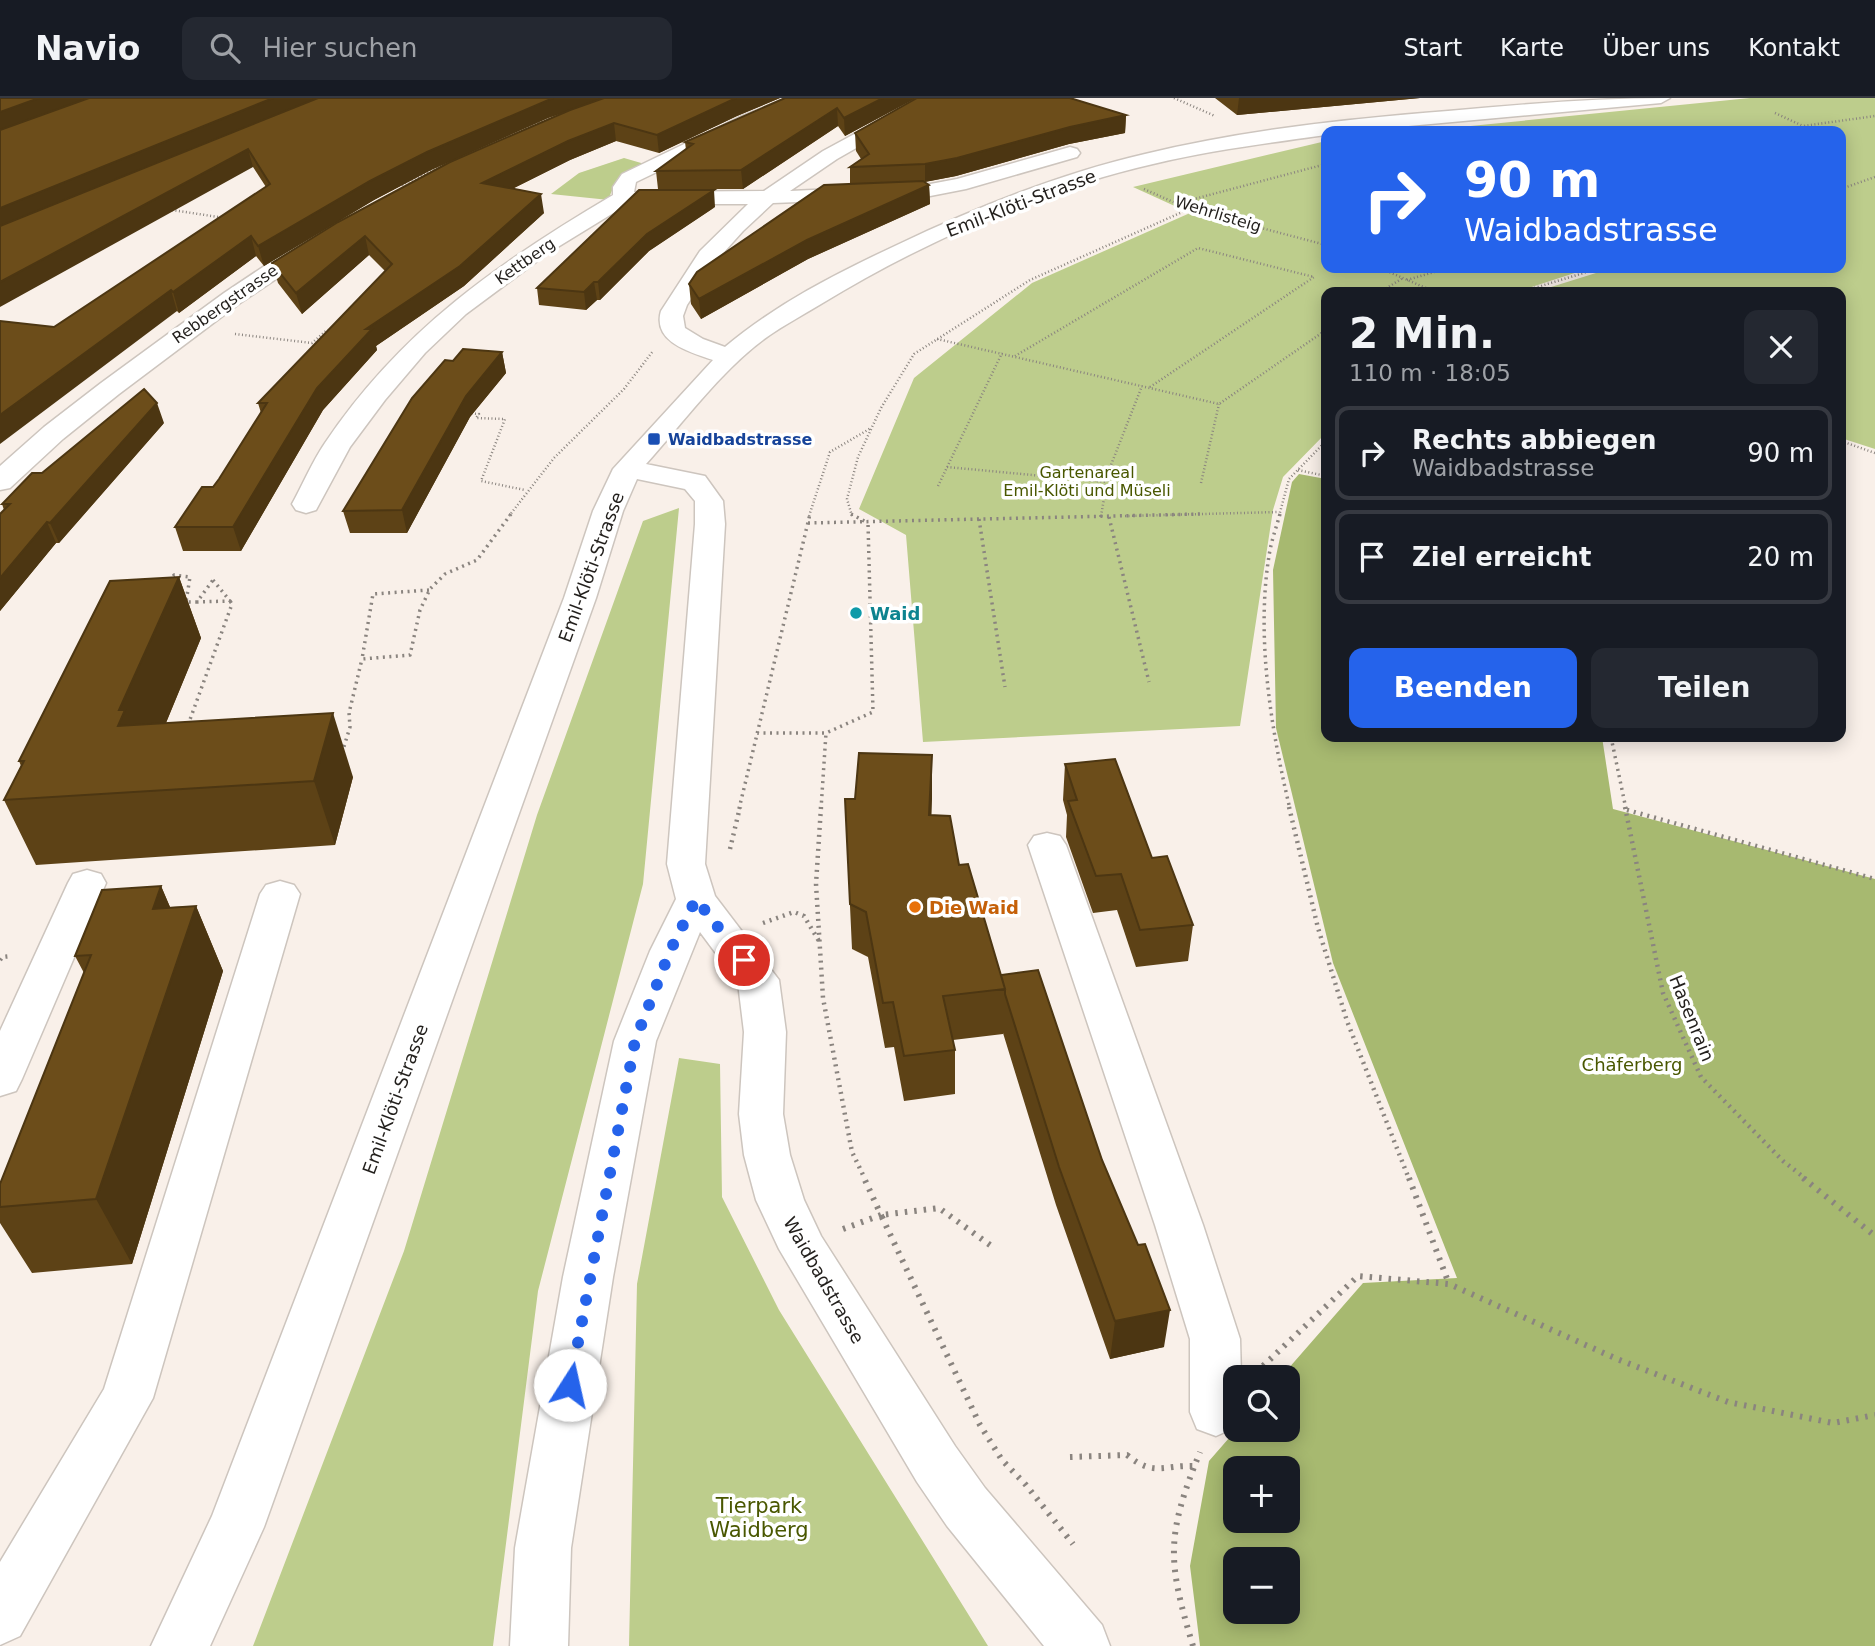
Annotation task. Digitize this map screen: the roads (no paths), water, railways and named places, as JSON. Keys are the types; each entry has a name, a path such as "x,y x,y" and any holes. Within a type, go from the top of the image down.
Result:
{"street":[{"name":"Kettberg","path":"306,504 337,446 376,394 416,348 458,309 519,263 624,198 623,187 629,178 745,122 803,98"},
{"path":"729,357 691,343 676,332 672,322 672,311 706,257 768,196 844,145 935,98"},
{"name":"Emil-Klöti-Strasse","path":"1358,126 1661,98"},
{"name":"Emil-Klöti-Strasse","path":"180,1646 236,1527 580,598 608,511 627,469 729,357 758,331 830,289 924,241 959,224 1067,182 1134,163 1223,143 1321,129"},
{"path":"624,198 793,197 925,191 959,185 1070,153"},
{"name":"Rebbergstrasse","path":"0,482 59,428 217,308 339,228"},
{"name":"Waidbadstrasse","path":"627,469 695,482 709,502 709,538 686,864 696,899 758,980 765,1032 761,1114 766,1155 780,1200 803,1249 936,1464 966,1507 1081,1646"},
{"path":"1047,845 1179,1225 1215,1339 1216,1412"},
{"path":"0,1079 87,883"},
{"path":"0,1616 127,1398 280,894"},
{"path":"539,1646 543,1548 589,1277 635,1041 670,951 696,899"}],"place":[{"name":"Waidbadstrasse","path":"654,439"},
{"name":"Waid","path":"856,613"},
{"name":"Die Waid","path":"915,907"}],"park label":[{"name":"Gartenareal Emil-Klöti und Müseli","path":"1087,481"},
{"name":"Chäferberg","path":"1632,1064"},
{"name":"Tierpark Waidberg","path":"759,1518"}]}
